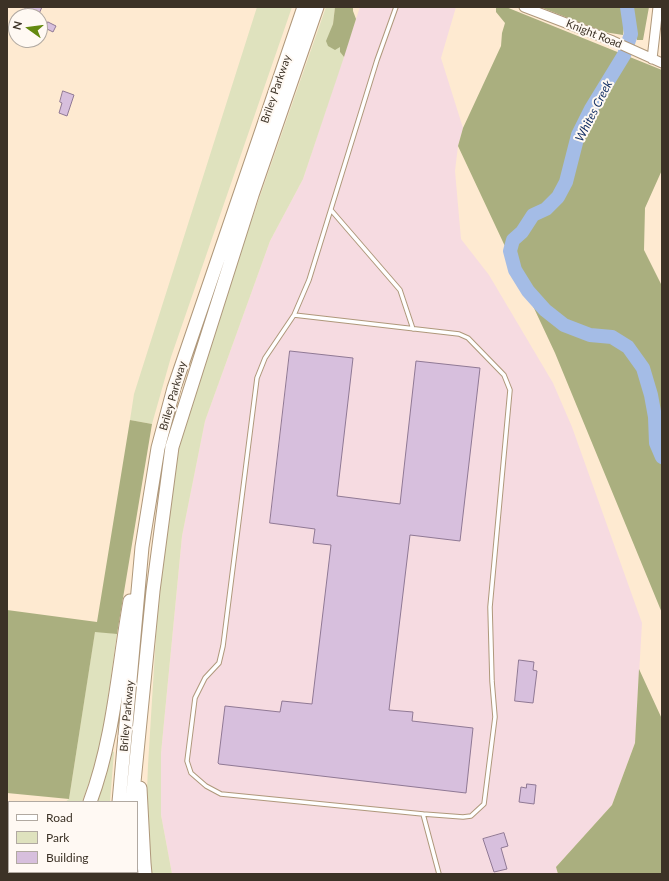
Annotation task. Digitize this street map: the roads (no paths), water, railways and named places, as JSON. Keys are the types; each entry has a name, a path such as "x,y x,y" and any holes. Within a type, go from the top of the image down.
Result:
{"highway":[{"name":"Briley Parkway","path":"120,801 142,547 158,448 174,388 304,7"},
{"name":"Briley Parkway","path":"132,801 153,591 172,448 252,195 317,7"},
{"path":"90,801 100,772 110,729 132,590 142,547"},
{"path":"138,743 145,874"}],"street":[{"name":"Knight Road","path":"524,7 613,41 652,60 662,63"},
{"path":"652,60 658,7"}],"lane":[{"path":"294,315 459,334 468,338 504,375 510,390 490,607 494,717 484,804 471,816 463,817 423,814 221,794 206,786 191,773 187,761 195,698 205,678 219,663 223,646 257,378 265,358 294,315 309,280 377,60 396,7"},
{"path":"331,210 400,290 413,329"},
{"path":"423,814 439,874"}],"waterway":[{"name":"Whites Creek","path":"627,7 631,34 624,55 591,109 578,135 566,182 558,197 546,209 533,215 522,232 513,240 510,251 515,270 528,291 545,310 564,325 590,335 612,337 628,347 643,368 651,395 655,417 656,443 662,457"}]}
